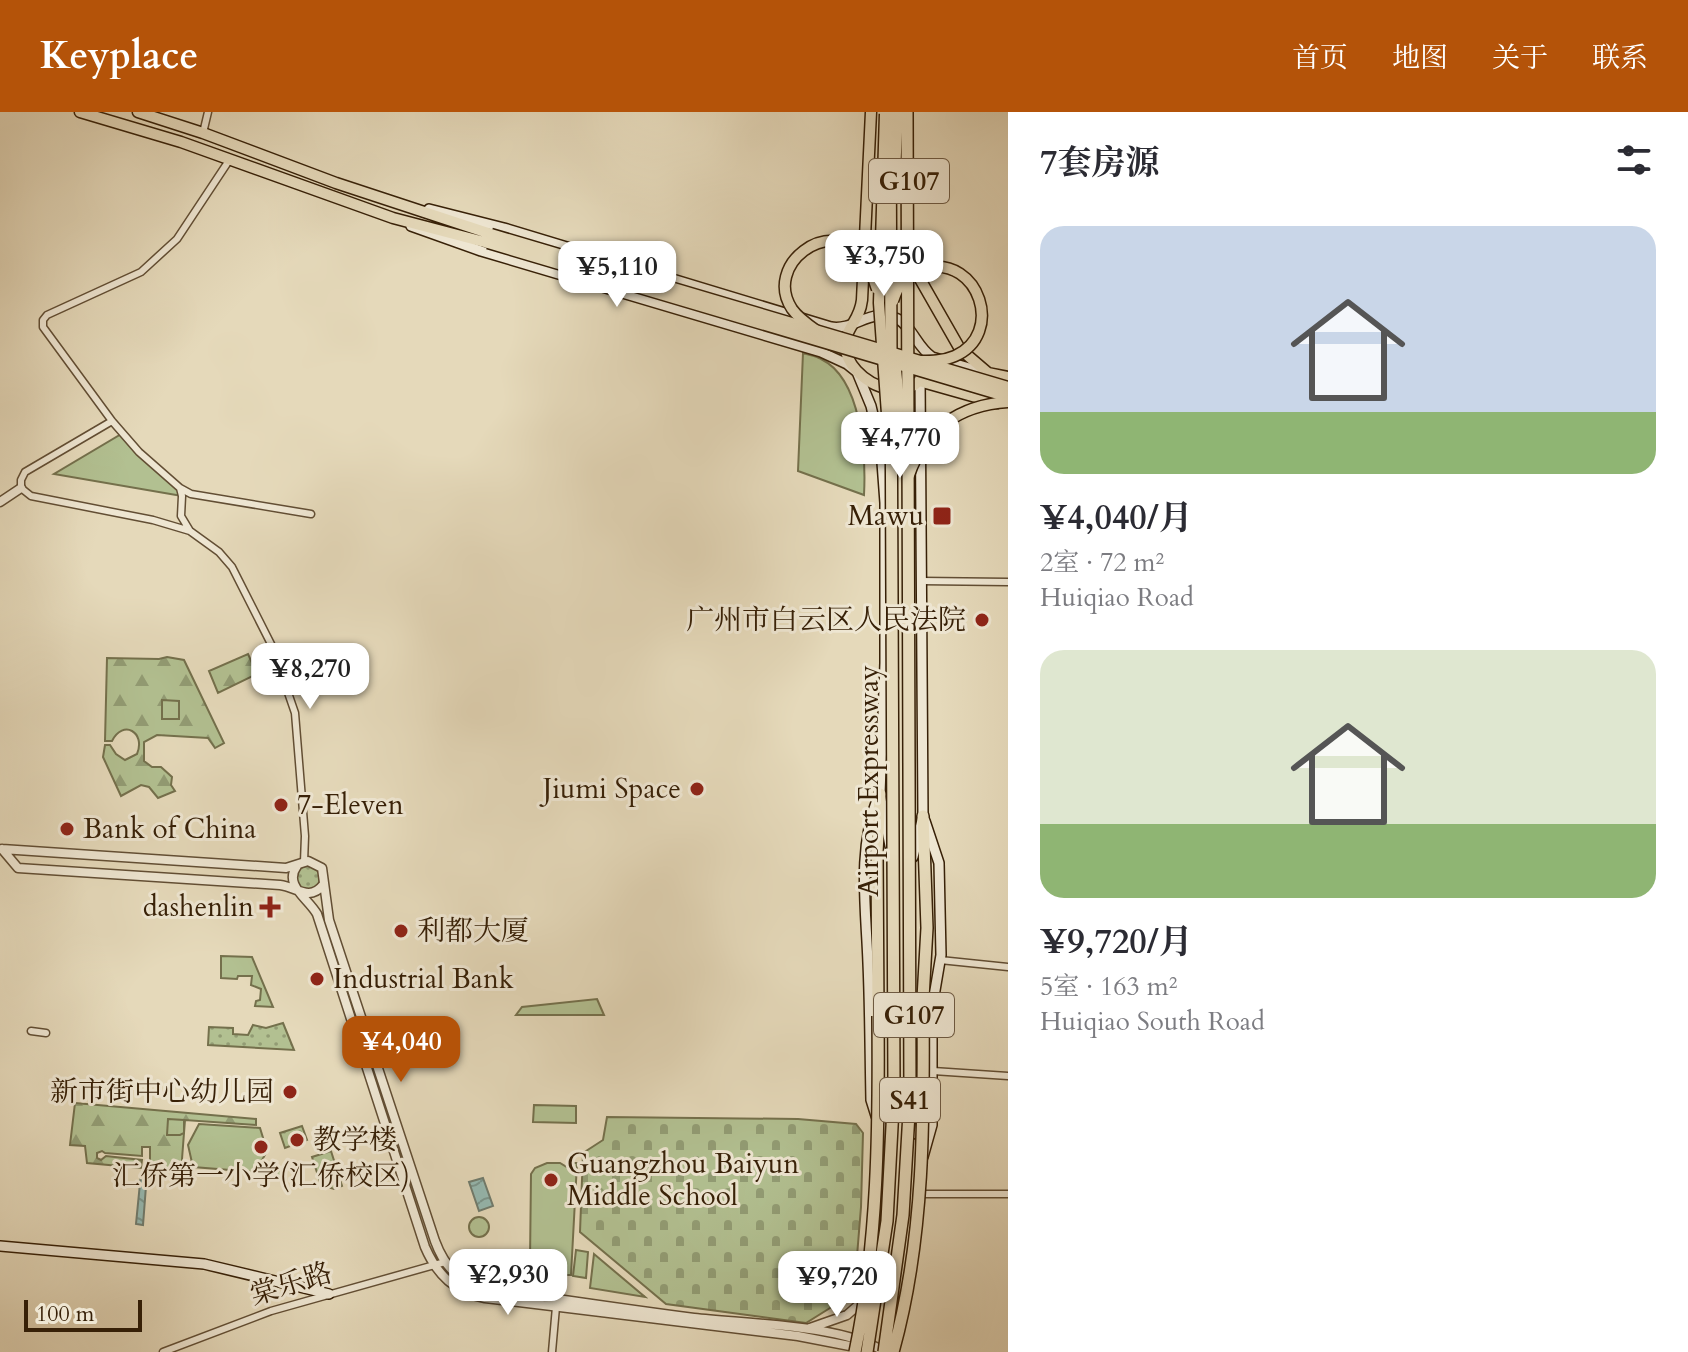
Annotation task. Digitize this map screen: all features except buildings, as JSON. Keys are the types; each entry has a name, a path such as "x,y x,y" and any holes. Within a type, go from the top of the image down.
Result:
{"highway":[{"name":"Airport Expressway","path":"863,1349 887,1221 894,1089 888,112"},
{"name":"Airport Expressway","path":"889,1352 904,1203 910,1068 909,112"},
{"path":"863,1349 878,1130 877,853 880,794"},
{"path":"889,1352 908,1289 922,1139 927,928 923,816"}],"main road":[{"path":"80,112 230,159 437,237 839,359 873,384 895,390 911,388 919,381"},
{"path":"138,112 398,203 489,239 910,365 1008,387"},
{"name":"G107","path":"857,372 846,347 862,300 871,112"},
{"path":"888,112 879,303 893,490 908,772 939,863 940,960 932,1008 931,1138 924,1156 911,1173 905,1258 889,1352"},
{"path":"898,112 893,301 906,484 901,650"},
{"name":"G107","path":"909,112 907,253 960,349 988,373"},
{"path":"398,203 504,228 842,328 882,315 894,318 906,325 928,354 1008,377"},
{"path":"393,218 489,239 820,333 1008,402"},
{"path":"820,333 797,315 786,294 786,277 791,263 809,246 834,242 859,251 869,266 879,303"},
{"path":"865,251 882,263 894,262 907,253"},
{"path":"906,325 907,253"},
{"path":"893,301 898,286 910,273 932,266 962,274 980,296 982,320 979,332 963,352 910,365"},
{"path":"792,343 800,329 801,318"},
{"path":"913,857 923,816 919,381 924,360 918,343"},
{"path":"943,388 939,374 952,363"},
{"path":"857,372 867,393 876,427 885,503 884,701 880,794 891,853"},
{"path":"985,400 979,383 988,373"},
{"path":"919,381 985,400 1008,402"},
{"path":"906,484 922,446 940,426 974,407 1008,402"},
{"path":"885,503 895,496 920,500"},
{"name":"G107","path":"889,1140 891,853 901,650"},
{"name":"G107","path":"908,772 913,857 911,1173"},
{"path":"863,1349 875,1287 889,1140 871,1100 865,919 865,839 880,794"},
{"path":"0,1246 204,1264 329,1294"}],"street":[{"path":"203,133 208,112"},
{"path":"230,159 177,239 141,272 47,315 43,327 112,421 139,452 180,488 191,494 311,514"},
{"path":"23,490 21,480 25,472 112,421"},
{"path":"180,488 181,516 190,531"},
{"path":"0,502 23,490 175,526 190,531 219,552 239,578 272,646 295,713 305,822 301,864 292,877 293,883 317,914 421,1234 442,1277 464,1293 556,1307 578,1306 801,1330 863,1349"},
{"path":"921,581 1008,582"},
{"path":"1,849 286,868 301,864 320,866 324,873 329,920 435,1241 453,1273 474,1286 578,1306 813,1338 889,1352"},
{"path":"1,849 18,868 280,885 311,894 324,884"},
{"path":"940,960 1008,967"},
{"path":"31,1031 46,1033"},
{"path":"933,1071 1008,1076"},
{"path":"910,1194 1008,1194"},
{"name":"棠乐路","path":"163,1352 271,1311 445,1262"},
{"path":"801,1330 847,1315 875,1287"},
{"path":"552,1352 556,1307"}],"green space":[{"path":"803,353 819,358 835,369 853,401 862,440 864,495 798,471"},
{"path":"123,433 180,488 182,496 54,474"},
{"path":"248,654 257,674 218,693 209,671"},
{"path":"167,657 184,660 224,743 215,748 208,738 157,735 144,742 144,761 152,767 161,767 172,777 171,785 175,791 158,798 149,787 141,785 121,796 103,757 105,745 110,745 125,760 137,754 139,746 136,734 127,730 117,734 112,741 105,741 107,658"},
{"path":"162,700 179,701 179,719 162,719"},
{"path":"308,866 319,873 320,878 313,889 308,890 297,883 296,878 303,867"},
{"path":"221,956 252,957 273,1007 255,1006 256,1001 260,1000 261,989 251,985 252,976 221,978"},
{"path":"597,999 604,1015 516,1015 522,1007"},
{"path":"438,1020 444,1033 421,1042 415,1029"},
{"path":"283,1023 294,1050 208,1045 209,1027 233,1028 233,1034 248,1035 253,1025 266,1028"},
{"path":"75,1103 256,1119 256,1125 185,1120 181,1172 150,1169 150,1147 142,1147 142,1156 97,1153 97,1158 101,1160 106,1156 142,1160 141,1168 87,1163 85,1146 70,1145"},
{"path":"534,1105 576,1106 576,1123 533,1122"},
{"path":"607,1117 798,1119 856,1124 863,1133 854,1293 806,1323 666,1304 580,1232 583,1153 603,1140"},
{"path":"168,1119 184,1120 184,1133 167,1135"},
{"path":"199,1124 260,1128 267,1151 260,1164 284,1172 282,1179 255,1172 193,1167 188,1145"},
{"path":"302,1126 307,1140 285,1148 280,1133"},
{"path":"331,1151 342,1186 334,1189 321,1185 312,1157"},
{"path":"547,1163 560,1163 570,1169 572,1163 577,1163 571,1275 542,1275 530,1261 531,1174 535,1168"},
{"path":"479,1217 486,1220 489,1227 486,1234 479,1237 472,1234 469,1227 472,1220"},
{"path":"576,1250 588,1252 586,1278 573,1276"},
{"path":"594,1254 645,1297 590,1288"}],"water":[{"path":"141,1173 147,1173 143,1225 136,1224"},
{"path":"483,1178 493,1206 479,1211 469,1182"}],"place":[{"name":"Mawu","path":"942,516"},
{"name":"广州市白云区人民法院","path":"982,620"},
{"name":"Jiumi Space","path":"697,789"},
{"name":"7-Eleven","path":"281,805"},
{"name":"Bank of China","path":"67,829"},
{"name":"dashenlin","path":"270,907"},
{"name":"利都大厦","path":"401,931"},
{"name":"Industrial Bank","path":"317,979"},
{"name":"新市街中心幼儿园","path":"290,1092"},
{"name":"教学楼","path":"297,1140"},
{"name":"汇侨第一小学(汇侨校区)","path":"261,1147"},
{"name":"Guangzhou Baiyun Middle School","path":"551,1180"}]}
